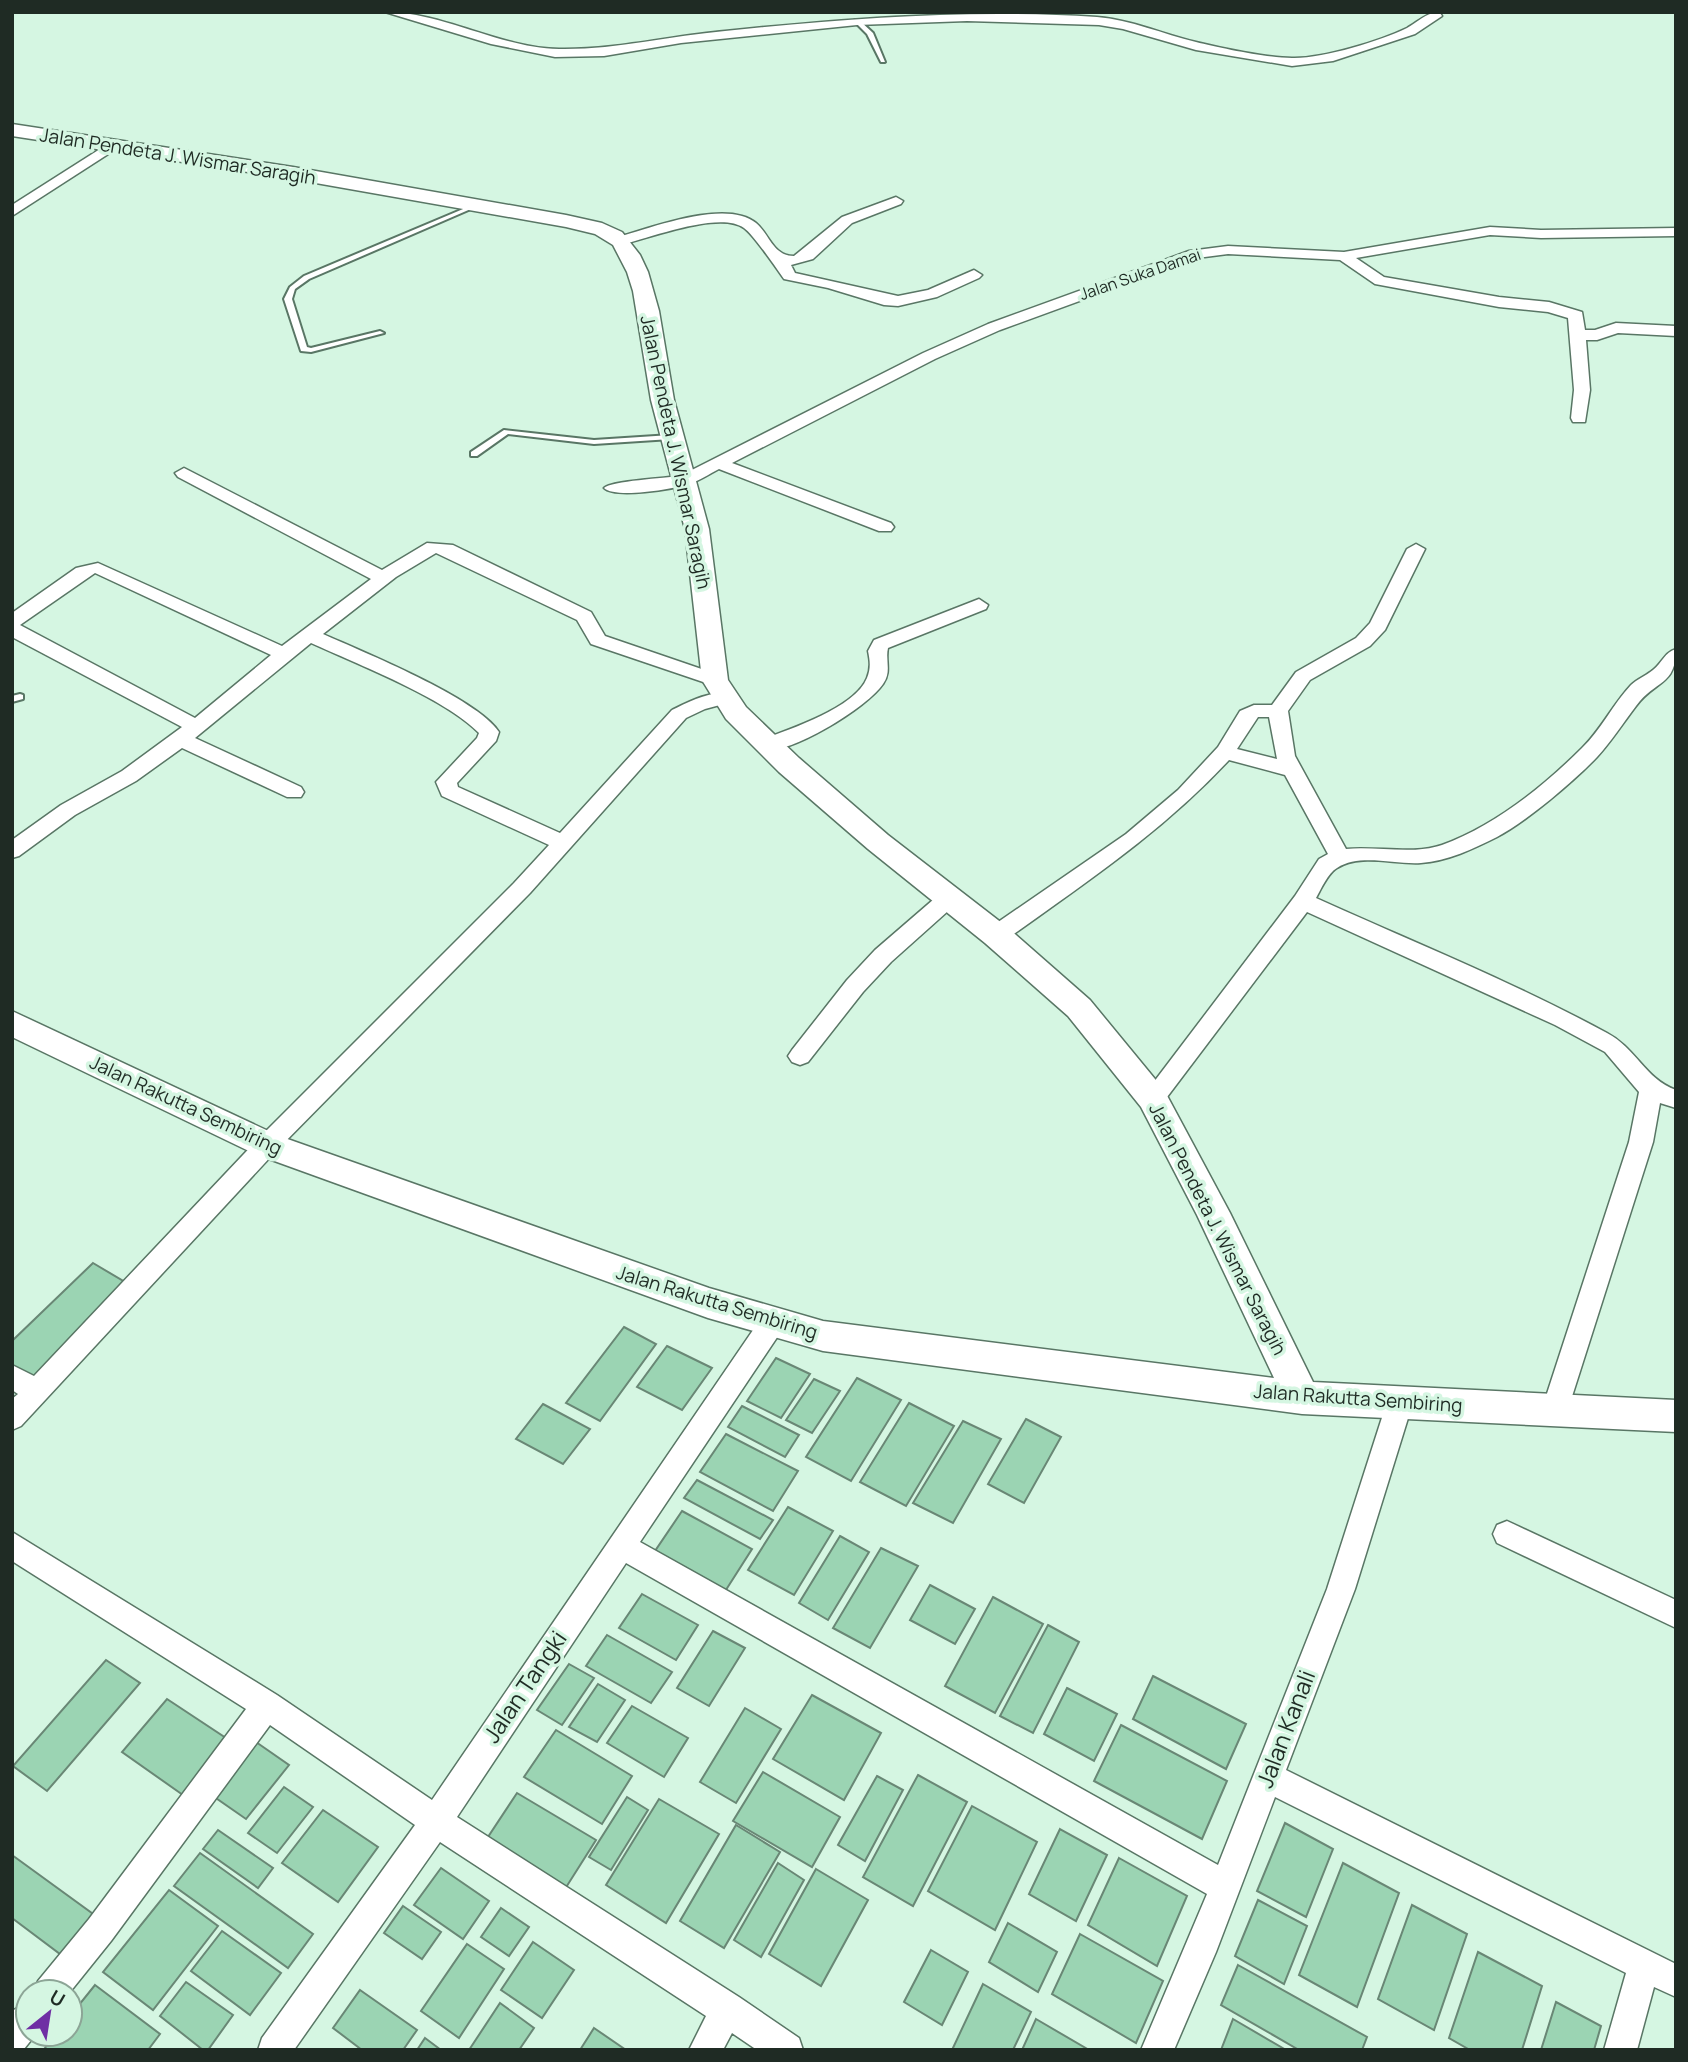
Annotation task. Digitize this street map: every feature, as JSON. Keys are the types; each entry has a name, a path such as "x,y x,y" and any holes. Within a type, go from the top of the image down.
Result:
{"street":[{"path":"391,12 520,47 555,53 604,52 681,39 857,21 967,17 1125,25 1196,46 1292,62 1328,58 1410,32 1436,16"},
{"name":"Jalan Pendeta J. Wismar Saragih","path":"12,130 293,173 477,205 594,228 612,234 620,241 634,263 651,327 671,437 685,480 699,543 720,689 736,713 768,745 878,842 996,934 1079,1008 1153,1099 1213,1213 1302,1398"},
{"path":"12,212 111,146"},
{"path":"620,241 699,222 734,220 750,226 769,253 796,261 805,257 841,224 896,201"},
{"name":"Jalan Suka Damai","path":"685,480 822,409 994,327 1194,254 1228,250 1344,256 1490,232 1676,232"},
{"path":"1344,256 1380,281 1576,315 1582,390 1579,418"},
{"path":"779,257 789,276 831,284 884,300 922,296 974,275"},
{"path":"1577,335 1597,335 1616,328 1676,331"},
{"path":"720,464 885,527"},
{"path":"184,473 383,578"},
{"path":"613,488 652,486 685,480"},
{"path":"12,851 68,810 129,776 189,733 308,634 383,578 433,547 440,547 584,616 589,620 592,634 598,640 720,689"},
{"path":"1340,857 1292,770 1283,745 1278,710 1303,676 1353,648 1378,625 1416,549"},
{"path":"12,622 82,572 98,568 284,654"},
{"path":"768,745 838,716 858,700 875,682 880,668 877,651 881,644 979,605"},
{"path":"12,629 294,792"},
{"path":"308,634 459,708 486,725 489,732 486,741 446,782 449,791 563,843"},
{"path":"1153,1099 1303,901 1326,864 1340,857 1367,854 1420,856 1444,852 1491,831 1539,796 1590,752 1639,688 1668,675 1676,655"},
{"path":"12,1418 267,1145 522,888 679,715 720,689"},
{"path":"996,934 1133,839 1185,794 1225,752 1247,716 1254,710 1278,710"},
{"path":"1225,752 1292,770"},
{"path":"800,1056 855,986 883,956 949,898"},
{"path":"1303,901 1550,1013 1613,1046 1651,1090 1676,1099"},
{"name":"Jalan Rakutta Sembiring","path":"12,1023 267,1145 708,1303 822,1336 1302,1398 1676,1416"},
{"path":"1555,1409 1641,1142 1651,1090"},
{"name":"Jalan Tangki","path":"274,2050 436,1821 773,1322"},
{"path":"12,1376 37,1392"},
{"name":"Jalan Kanali","path":"1157,2050 1200,1952 1341,1589 1400,1402"},
{"path":"1507,1534 1676,1615"},
{"path":"12,1545 267,1705 436,1821 787,2050"},
{"path":"620,1545 1224,1886"},
{"path":"61,1978 100,1930 267,1705"},
{"path":"1268,1777 1676,1981"},
{"path":"1620,2050 1644,1966"},
{"path":"705,2050 727,2009"}],"lane":[{"path":"857,21 870,33 883,61"},
{"path":"380,333 311,350 304,349 288,299 289,291 299,282 323,270 477,205"},
{"path":"474,454 507,432 594,442 671,437"}],"building":[{"path":"93,1263 130,1285 35,1379 12,1365 12,1341"},
{"path":"624,1327 656,1344 600,1421 566,1403"},
{"path":"667,1346 712,1368 682,1410 637,1387"},
{"path":"776,1358 810,1374 781,1418 747,1401"},
{"path":"857,1378 901,1400 851,1481 806,1457"},
{"path":"814,1379 840,1391 812,1433 786,1420"},
{"path":"909,1403 954,1426 906,1506 860,1482"},
{"path":"543,1404 590,1429 563,1464 516,1439"},
{"path":"742,1406 799,1435 785,1457 728,1427"},
{"path":"1026,1419 1061,1437 1024,1503 988,1484"},
{"path":"963,1421 1001,1439 953,1523 913,1503"},
{"path":"726,1434 798,1471 773,1511 700,1472"},
{"path":"697,1480 773,1520 760,1539 684,1498"},
{"path":"788,1507 833,1531 794,1595 748,1570"},
{"path":"682,1511 752,1549 724,1593 653,1554"},
{"path":"840,1536 869,1552 828,1620 799,1603"},
{"path":"881,1548 918,1566 870,1648 833,1628"},
{"path":"930,1585 975,1609 955,1644 910,1620"},
{"path":"642,1594 698,1625 676,1660 619,1628"},
{"path":"993,1597 1043,1624 995,1713 945,1686"},
{"path":"1048,1625 1079,1642 1033,1733 1000,1716"},
{"path":"713,1631 745,1648 709,1706 677,1688"},
{"path":"607,1635 672,1672 651,1703 586,1666"},
{"path":"106,1660 140,1683 47,1791 13,1766"},
{"path":"569,1664 594,1678 562,1725 537,1710"},
{"path":"1153,1676 1246,1724 1226,1769 1133,1719"},
{"path":"598,1684 625,1700 597,1742 569,1727"},
{"path":"1067,1688 1117,1714 1094,1761 1044,1734"},
{"path":"812,1695 881,1733 844,1800 773,1759"},
{"path":"167,1699 235,1744 190,1800 122,1752"},
{"path":"632,1706 688,1738 664,1777 607,1743"},
{"path":"745,1708 781,1729 736,1803 700,1782"},
{"path":"1121,1725 1227,1781 1202,1839 1094,1781"},
{"path":"556,1730 632,1776 602,1824 524,1777"},
{"path":"256,1742 289,1765 246,1819 213,1796"},
{"path":"763,1772 840,1817 812,1867 733,1821"},
{"path":"918,1775 967,1802 913,1906 863,1877"},
{"path":"877,1776 903,1790 865,1861 838,1845"},
{"path":"284,1787 313,1807 277,1853 248,1833"},
{"path":"517,1793 596,1840 565,1889 486,1840"},
{"path":"627,1797 648,1810 611,1870 589,1857"},
{"path":"659,1799 719,1834 666,1923 606,1885"},
{"path":"972,1806 1037,1842 995,1930 928,1891"},
{"path":"323,1810 378,1847 338,1902 282,1863"},
{"path":"1285,1823 1333,1849 1306,1917 1257,1891"},
{"path":"736,1825 780,1852 724,1948 680,1921"},
{"path":"1060,1829 1107,1855 1076,1921 1029,1894"},
{"path":"218,1830 273,1868 258,1888 203,1849"},
{"path":"200,1853 313,1934 288,1968 174,1886"},
{"path":"12,1855 100,1919 68,1960 12,1918"},
{"path":"1119,1858 1187,1896 1157,1966 1088,1925"},
{"path":"778,1863 804,1880 761,1957 734,1940"},
{"path":"1343,1863 1399,1893 1357,2007 1299,1975"},
{"path":"441,1868 489,1901 463,1939 414,1905"},
{"path":"816,1869 868,1900 821,1986 769,1954"},
{"path":"169,1890 218,1926 153,2010 103,1972"},
{"path":"1258,1900 1307,1926 1284,1984 1235,1956"},
{"path":"1412,1905 1467,1934 1434,2030 1378,1999"},
{"path":"403,1906 441,1932 422,1959 384,1933"},
{"path":"501,1908 529,1927 509,1956 481,1937"},
{"path":"1008,1923 1057,1952 1038,1992 989,1962"},
{"path":"222,1931 281,1973 250,2015 191,1971"},
{"path":"1080,1934 1163,1981 1136,2043 1052,1994"},
{"path":"533,1942 574,1970 542,2018 501,1990"},
{"path":"467,1944 504,1969 459,2038 421,2011"},
{"path":"931,1950 968,1972 942,2025 904,2002"},
{"path":"1478,1952 1542,1986 1522,2050 1470,2050 1449,2038"},
{"path":"1238,1965 1367,2037 1362,2050 1299,2050 1221,2005"},
{"path":"186,1982 233,2015 208,2050 203,2050 160,2016"},
{"path":"983,1984 1031,2012 1013,2050 952,2050"},
{"path":"95,1985 160,2034 148,2050 45,2048 84,2048 84,1999"},
{"path":"360,1990 417,2030 403,2050 362,2050 333,2028"},
{"path":"1556,2002 1601,2026 1594,2050 1541,2050"},
{"path":"500,2003 534,2028 519,2050 469,2050"},
{"path":"1036,2019 1089,2050 1022,2050"},
{"path":"1233,2019 1286,2050 1221,2050"},
{"path":"594,2028 626,2050 580,2050"},
{"path":"425,2038 441,2050 417,2050"}]}
